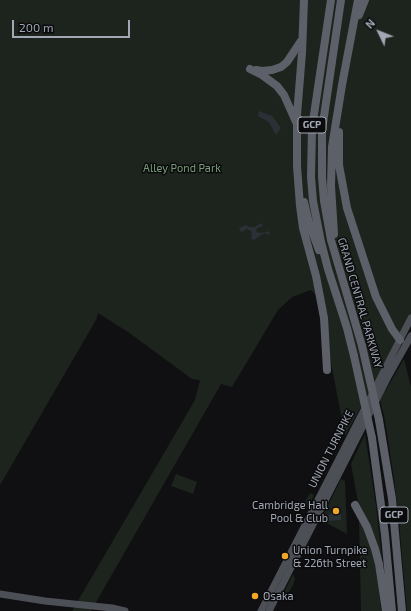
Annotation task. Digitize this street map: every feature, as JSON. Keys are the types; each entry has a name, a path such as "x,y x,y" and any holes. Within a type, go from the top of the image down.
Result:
{"highway":[{"path":"304,0 303,38 296,123 300,206 303,228 315,243 316,276 324,318 327,370"},
{"name":"GRAND CENTRAL PARKWAY","path":"341,0 324,108 321,153 324,201 345,288 362,346 379,420 392,498 402,611"},
{"path":"333,240 332,153 334,127 358,0"},
{"path":"349,48 365,0"},
{"name":"GRAND CENTRAL PARKWAY","path":"330,3 314,106 311,151 315,243 335,291 354,356 372,438 385,535 392,611"},
{"path":"296,123 289,105 277,86 262,75 250,69 262,71 280,67 287,62 296,51 303,38"},
{"path":"342,85 338,140 339,165 343,190 356,238 376,297 392,329 400,340"},
{"path":"355,505 367,527 375,549 386,611"}],"main road":[{"name":"UNION TURNPIKE","path":"261,611 411,318"},
{"name":"UNION TURNPIKE","path":"268,611 389,375 411,336"},
{"path":"0,594 44,601 112,608 125,611"}],"green space":[{"name":"Alley Pond Park","path":"0,0 411,0 411,313 345,436 328,347 324,304 311,290 292,297 278,310 232,387 221,384 91,611 72,611 195,400 200,380 192,379 128,332 98,313 96,320 0,485"},
{"path":"404,359 411,387 411,611 407,611 394,479 385,420 380,400"},
{"path":"365,434 376,506 384,575 358,502 351,464"},
{"path":"176,474 197,482 193,494 171,486"},
{"name":"Cambridge Hall Pool & Club","path":"341,479 345,481 347,534 321,520"},
{"path":"310,493 314,495 308,508 303,506"},
{"path":"361,520 366,530 378,574 381,611 361,611 359,521"},
{"path":"293,574 295,579 293,585 289,592 283,594"}],"shaded area":[{"path":"259,111 272,116 281,128 276,135 269,122 258,116"},
{"path":"261,223 263,226 257,228 256,231 259,233 268,232 269,230 270,235 264,233 254,240 251,239 251,231 247,229 241,232 239,228 246,225 249,227 255,227"},
{"path":"332,509 337,509 337,514 341,515 341,520 328,521 327,515 331,514"}],"place":[{"name":"Cambridge Hall Pool & Club","path":"336,511"},
{"name":"Union Turnpike & 226th Street","path":"285,556"},
{"name":"Osaka","path":"255,596"}]}
